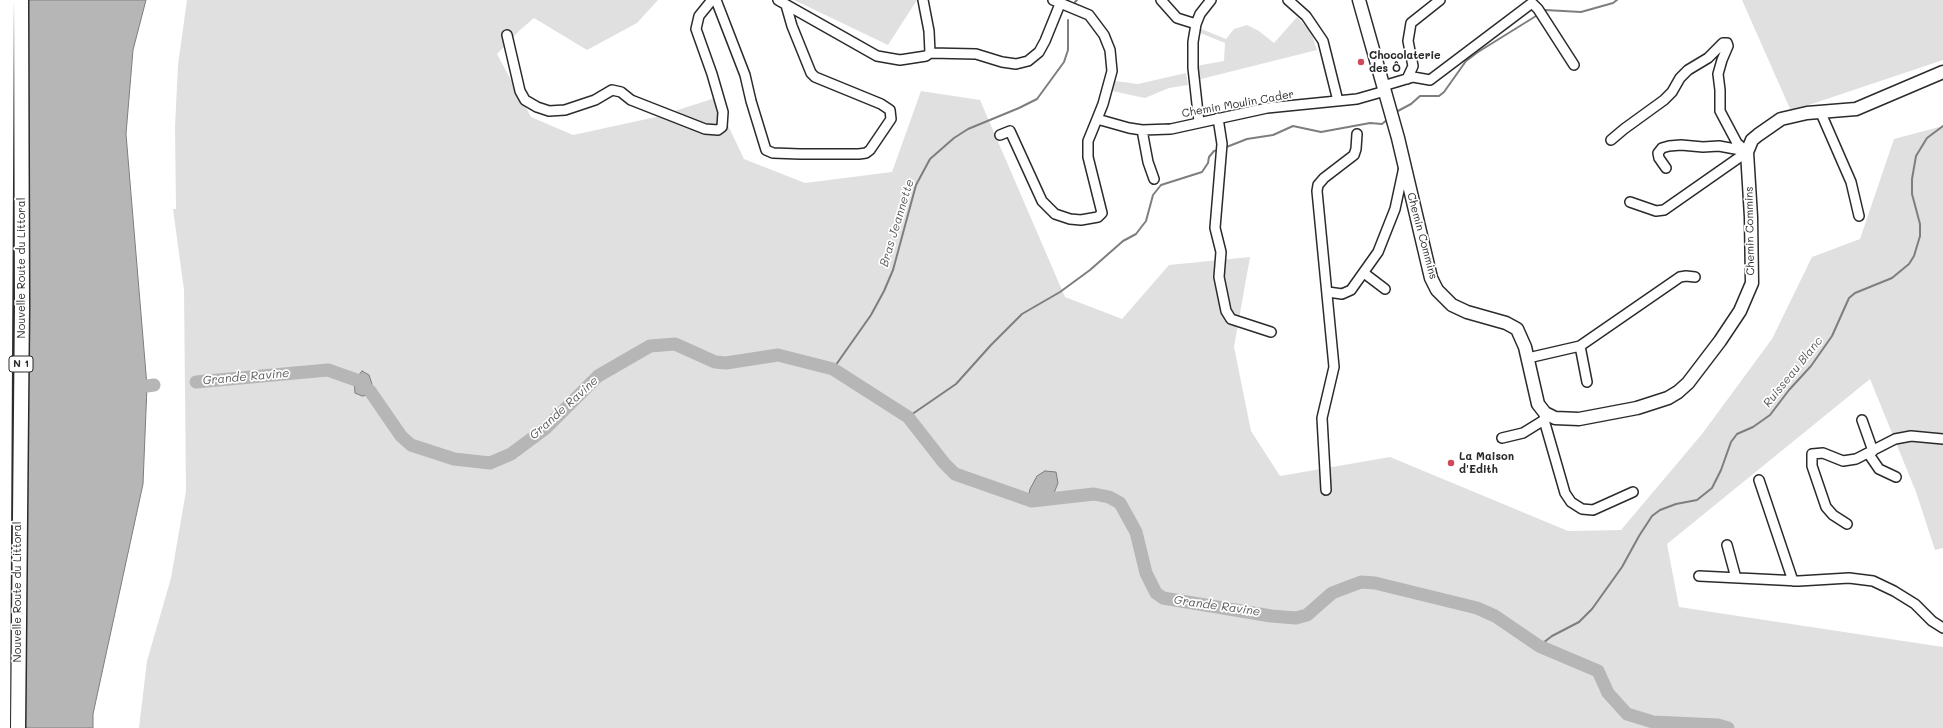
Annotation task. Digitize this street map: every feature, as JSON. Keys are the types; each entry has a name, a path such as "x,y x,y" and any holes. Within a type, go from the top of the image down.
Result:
{"main road":[{"name":"Nouvelle Route du Littoral","path":"3,728 7,0"},
{"name":"Nouvelle Route du Littoral","path":"18,728 22,305 21,0"}],"street":[{"path":"507,35 520,91 525,100 537,106 549,111 565,110 595,100 612,90 621,92 631,100 705,129 718,130 722,127 723,112 712,74 696,29 699,16 712,0"},
{"path":"716,0 746,75 751,101 766,150 773,153 859,154 870,150 890,119 890,110 881,104 815,77 811,73 782,2"},
{"path":"923,0 929,31 930,53"},
{"path":"1161,0 1177,18 1196,24"},
{"path":"1199,122 1193,68 1196,24 1200,14 1211,0"},
{"path":"1288,0 1306,16 1323,41 1338,101"},
{"name":"Chemin Commins","path":"1359,0 1394,123 1431,278 1437,290 1452,305 1467,312 1506,323 1517,329 1525,347 1538,404 1544,417 1564,493 1574,505 1585,510 1593,510 1633,492"},
{"path":"1407,79 1413,66 1408,41 1411,23 1440,0"},
{"path":"782,2 877,56 900,60 926,56 930,53 976,54 1002,62 1016,64 1028,61 1039,52 1045,41 1057,2 1089,15 1104,34 1110,50 1112,61 1111,81 1088,141 1088,157 1102,213 1098,217 1081,220 1070,219 1055,214 1042,201 1010,130 1000,135"},
{"name":"Chemin Moulin Cader","path":"1097,119 1142,130 1171,129 1267,108 1357,99 1413,77 1430,80 1532,3 1538,9 1574,65"},
{"path":"1612,140 1624,129 1664,100 1680,78 1688,70 1708,58 1723,43 1727,43 1728,46 1718,74 1720,111 1737,143 1747,152"},
{"path":"1630,202 1656,212 1664,210 1747,152 1752,140 1781,119 1820,111 1856,109 1943,72"},
{"path":"1820,111 1851,182 1859,216"},
{"path":"1218,118 1222,144 1215,228 1221,252 1219,277 1226,311 1231,319 1271,332"},
{"path":"1142,130 1148,162 1154,179"},
{"path":"1326,490 1322,418 1334,367 1318,185 1324,178 1354,155 1357,134"},
{"path":"1666,168 1659,158 1658,153 1662,148 1669,146 1719,146 1747,152"},
{"name":"Chemin Commins","path":"1544,417 1579,419 1648,406 1678,392 1696,374 1740,311 1752,283 1751,217 1747,152"},
{"path":"1328,292 1342,294 1347,293 1364,273 1382,244 1395,209 1404,165"},
{"path":"1364,273 1384,289"},
{"path":"1528,358 1580,346 1680,277 1695,277"},
{"path":"1580,346 1587,382"},
{"path":"1502,438 1523,432 1544,417"},
{"path":"1862,420 1870,452 1879,469 1896,477"},
{"path":"1847,524 1833,515 1824,503 1812,466 1812,454 1824,453 1843,461 1856,458 1895,439 1911,436 1943,439"},
{"path":"1759,480 1793,581"},
{"path":"1726,545 1736,578"},
{"path":"1699,576 1793,581 1849,578 1873,581 1894,591 1915,604 1932,621 1943,628"}],"shaded area":[{"path":"0,0 146,0 133,50 126,134 147,386 143,484 93,714 93,728 0,728"},
{"path":"187,0 658,0 637,23 587,50 534,18 520,30 497,54 531,117 573,135 656,117 715,98 744,159 805,183 892,172 921,91 980,100 1065,297 1122,319 1169,265 1250,257 1234,347 1251,431 1280,476 1390,457 1568,531 1621,530 1702,434 1772,339 1812,257 1860,239 1894,139 1943,126 1943,548 1935,550 1916,492 1870,379 1667,544 1679,607 1943,647 1943,728 139,728 147,661 171,578 186,491 184,290 173,209 176,209 175,127 178,65"},
{"path":"794,0 917,0 888,45"},
{"path":"1742,0 1943,0 1943,60 1791,111"},
{"path":"1297,17 1311,32 1317,50 1197,80 1196,66 1224,61 1225,43 1198,32 1199,28 1226,39 1234,29 1247,25 1259,31 1274,43"},
{"path":"1186,73 1188,85 1169,88 1145,98 1112,91 1115,81 1138,84"},
{"path":"362,371 369,375 372,384 369,395 362,396 355,393 354,381"},
{"path":"1045,471 1056,472 1058,483 1054,493 1040,504 1030,504 1028,498 1030,489 1037,476"}],"waterway":[{"path":"1545,10 1581,12 1613,3 1617,0"},
{"path":"1396,112 1411,104 1420,96 1439,96 1444,92 1466,61 1536,16"},
{"name":"Bras Jeannette","path":"833,369 871,315 884,291 893,270 916,185 930,159 954,138 968,129 1037,99 1064,62 1068,50 1068,20"},
{"path":"1224,148 1247,139 1273,135 1293,126 1321,132 1370,123 1382,124 1388,119"},
{"name":"Ruisseau Blanc","path":"1539,646 1552,636 1579,622 1592,609 1622,567 1652,516 1660,510 1676,504 1697,500 1712,488 1721,470 1731,442 1737,434 1753,427 1770,415 1789,390 1811,366 1832,336 1849,298 1855,293 1892,278 1909,264 1914,256 1920,236 1920,224 1912,194 1912,179 1916,156 1927,138 1943,126"},
{"path":"908,417 956,384 991,345 1022,314 1060,292 1090,270 1123,241 1136,234 1146,221 1153,195 1161,185 1202,172 1208,163 1209,157 1214,151 1218,150"},
{"name":"Grande Ravine","path":"196,382 328,370 359,381 370,391 401,436 411,445 454,459 490,463 511,454 546,428 598,376 650,346 675,344 715,362 726,363 778,355 833,369 908,417 944,463 955,474 1032,501 1094,494 1109,497 1120,503 1136,532 1146,573 1156,593 1163,598 1271,616 1296,618 1307,615 1332,593 1361,582 1375,583 1477,608 1495,616 1539,646 1598,671 1608,693 1627,714 1653,722 1718,725 1728,728"},
{"path":"147,386 154,385"}],"place":[{"name":"Chocolaterie des Ô","path":"1361,62"},
{"name":"La Maison d'Edith","path":"1451,463"}]}
